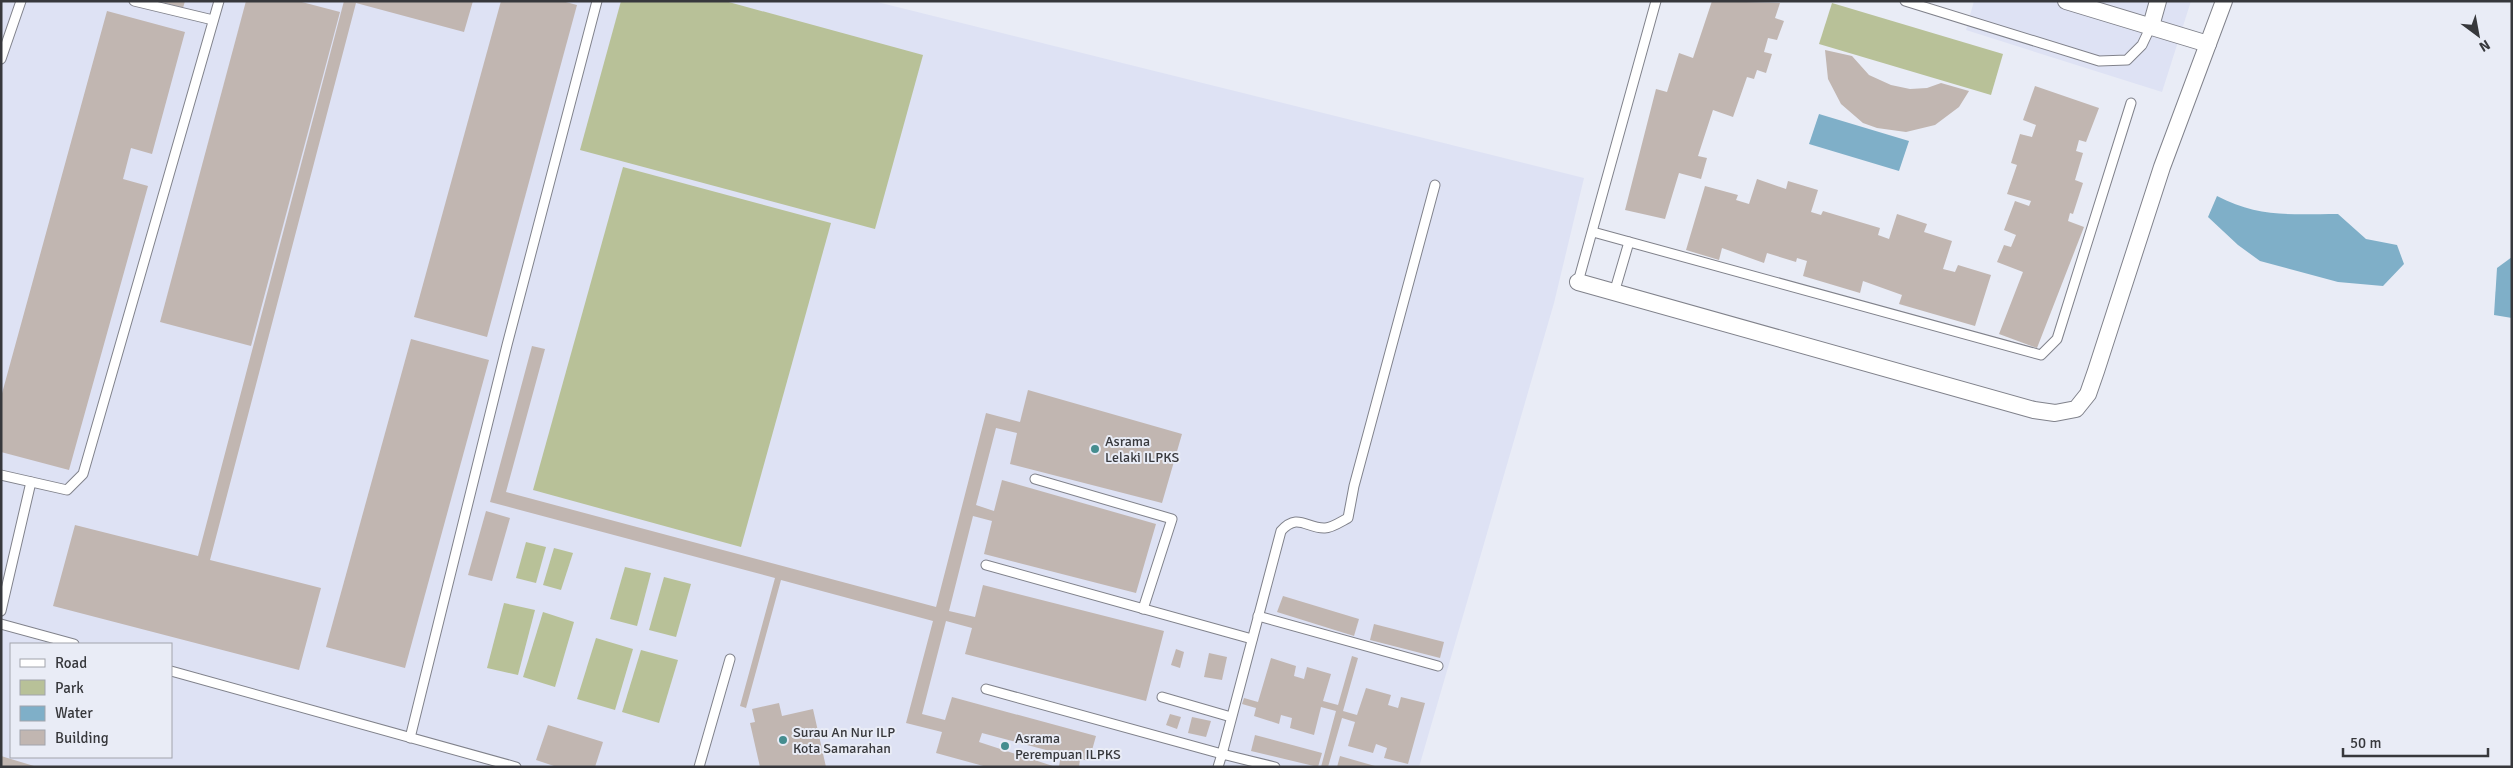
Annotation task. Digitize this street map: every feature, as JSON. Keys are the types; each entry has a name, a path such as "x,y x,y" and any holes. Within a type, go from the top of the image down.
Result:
{"street":[{"path":"2151,26 2158,1"},
{"path":"1578,282 2034,410 2055,413 2076,409 2088,394 2162,167 2224,1"},
{"path":"2076,3 2208,44"}],"lane":[{"path":"1,59 21,1"},
{"path":"134,1 213,20"},
{"path":"1,475 67,490 83,474 219,1"},
{"path":"410,738 507,345 597,1"},
{"path":"1578,282 1656,1"},
{"path":"1905,1 2099,61 2127,60 2142,45 2151,26"},
{"path":"1593,232 2041,355 2058,339 2132,103"},
{"path":"1218,767 1280,532 1287,525 1300,521 1326,528 1348,518 1354,486 1435,185"},
{"path":"1614,293 1629,242"},
{"path":"1035,479 1172,519 1142,609"},
{"path":"1,611 31,482"},
{"path":"986,565 1252,639"},
{"path":"1258,616 1438,666"},
{"path":"1,624 70,643"},
{"path":"699,767 730,659"},
{"path":"172,671 516,767"},
{"path":"986,688 1275,767"},
{"path":"1162,697 1231,717"}],"shaded area":[{"path":"1,1 873,1 1584,178 1554,303 1419,767 1,767"},
{"path":"1974,1 2191,1 2162,92 1966,30"}],"green space":[{"path":"621,1 725,1 923,55 875,229 580,150"},
{"path":"1832,3 2003,54 1991,95 1819,44"},
{"path":"623,167 831,223 741,547 533,490"},
{"path":"526,542 546,547 536,583 516,578"},
{"path":"554,548 573,553 561,590 543,585"},
{"path":"625,567 651,573 637,626 610,619"},
{"path":"664,577 691,584 676,637 649,630"},
{"path":"504,603 535,610 518,675 487,668"},
{"path":"543,612 574,622 555,687 523,677"},
{"path":"596,638 633,649 615,710 577,699"},
{"path":"641,650 678,660 659,723 622,712"}],"water":[{"path":"1819,114 1909,141 1899,171 1809,144"},
{"path":"2217,196 2247,208 2262,211 2291,214 2338,214 2366,239 2397,245 2404,264 2383,286 2338,282 2260,261 2238,245 2208,217"},
{"path":"2512,257 2512,318 2494,315 2497,268"}],"building":[{"path":"159,1 185,1 183,8"},
{"path":"246,1 298,1 340,12 251,346 160,322"},
{"path":"344,1 473,1 464,32 356,3 210,560 321,588 299,670 53,606 75,525 198,556"},
{"path":"501,1 562,1 577,5 487,337 414,317"},
{"path":"1712,1 1780,3 1775,18 1784,21 1777,40 1768,38 1764,52 1772,54 1766,73 1757,70 1754,79 1747,77 1733,117 1713,110 1698,156 1707,158 1701,179 1679,173 1665,219 1625,210 1656,89 1667,92 1679,53 1693,58"},
{"path":"107,11 185,32 152,154 131,148 123,179 148,186 69,470 1,452 1,397"},
{"path":"1825,50 1852,56 1869,75 1891,85 1910,89 1927,88 1941,83 1969,91 1959,107 1935,125 1906,132 1877,128 1863,123 1841,104 1828,79"},
{"path":"2035,86 2099,108 2086,142 2079,140 2076,151 2083,153 2075,180 2083,183 2073,214 2070,213 2068,221 2084,227 2037,348 1999,334 2023,272 1997,262 2004,245 2011,247 2016,235 2004,230 2015,201 2029,206 2031,201 2007,194 2017,165 2011,163 2020,134 2032,137 2036,125 2023,120"},
{"path":"1757,179 1786,189 1788,181 1818,190 1811,212 1821,215 1823,211 1880,228 1878,235 1889,239 1897,214 1927,224 1924,232 1952,241 1943,269 1955,272 1958,265 1991,275 1975,326 1899,304 1902,295 1863,281 1860,293 1803,276 1807,261 1797,258 1796,262 1767,253 1764,263 1722,248 1719,260 1686,250 1705,186 1738,195 1736,200 1749,204"},
{"path":"411,339 489,360 405,668 326,647"},
{"path":"532,346 545,349 506,492 936,607 986,413 1020,422 1028,390 1182,434 1162,503 1010,464 1017,433 996,428 976,505 994,511 1002,480 1156,524 1136,593 984,554 992,521 973,516 949,611 975,617 983,585 1164,631 1146,701 965,654 972,628 946,621 922,714 945,720 952,697 1096,736 1089,761 1080,759 1079,767 1059,767 1061,754 982,733 979,742 1056,767 987,767 936,753 942,732 906,723 933,621 781,580 746,708 740,706 775,578 490,502"},
{"path":"486,511 510,518 492,581 468,575"},
{"path":"1283,596 1359,619 1354,636 1277,612"},
{"path":"1374,624 1444,642 1440,658 1370,640"},
{"path":"1176,649 1184,652 1180,668 1171,665"},
{"path":"1209,653 1227,657 1222,680 1204,677"},
{"path":"1352,656 1358,658 1343,711 1357,715 1366,688 1391,695 1388,705 1398,708 1401,697 1425,703 1408,764 1384,758 1387,748 1376,744 1373,753 1348,746 1355,722 1342,718 1328,767 1321,767 1336,711 1321,707 1314,735 1290,728 1292,718 1281,715 1279,724 1254,716 1256,708 1242,704 1244,698 1258,702 1271,658 1296,666 1294,676 1304,679 1307,667 1331,674 1323,701 1338,705"},
{"path":"779,703 782,716 813,709 826,767 760,767 750,723 755,722 752,709"},
{"path":"1170,714 1181,717 1177,729 1166,725"},
{"path":"1192,717 1211,721 1206,737 1188,733"},
{"path":"548,725 603,742 595,767 557,767 536,760"},
{"path":"1255,735 1322,753 1318,767 1251,751"},
{"path":"1,756 34,766 34,767 1,767"},
{"path":"1340,756 1375,766 1375,767 1337,767"}],"place":[{"name":"Asrama Lelaki ILPKS","path":"1095,449"},
{"name":"Surau An Nur ILP Kota Samarahan","path":"783,740"},
{"name":"Asrama Perempuan ILPKS","path":"1005,746"}]}
